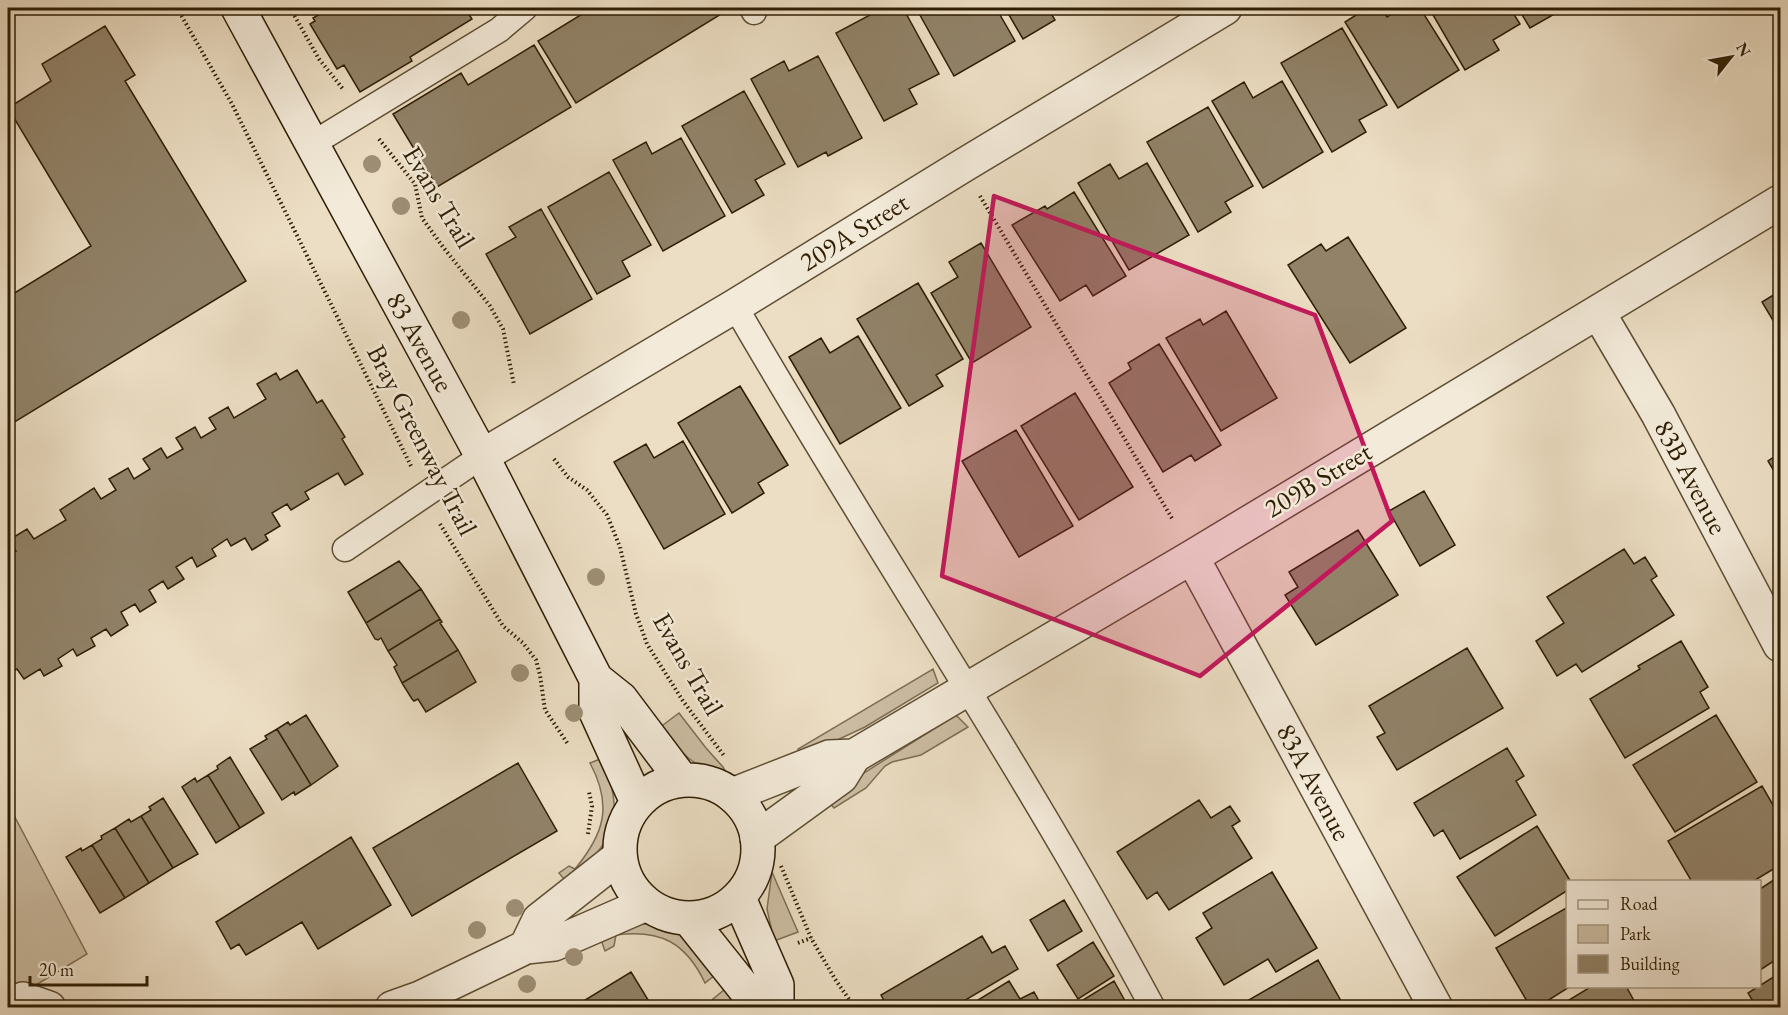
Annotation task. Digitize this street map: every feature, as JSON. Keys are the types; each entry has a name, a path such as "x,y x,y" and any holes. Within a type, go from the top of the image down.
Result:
{"street":[{"name":"83 Avenue","path":"238,8 482,456 596,679 621,699 682,780"},
{"name":"209A Street","path":"482,456 735,306 1225,8"},
{"name":"209B Street","path":"757,837 841,777 855,756 1192,557 1780,202"},
{"name":"83B Avenue","path":"1598,312 1658,414 1780,645"},
{"name":"83A Avenue","path":"1192,557 1436,1008"},
{"name":"83 Avenue","path":"596,679 596,712 637,802"},
{"name":"209B Street","path":"732,795 830,757 855,756"},
{"path":"682,780 699,780 717,785 732,795 743,806 752,821 757,837 757,859 751,880 739,898 724,909 707,916 689,919 666,915 646,904 633,891 624,874 620,857 620,837 626,818 637,802 650,791 682,780"},
{"path":"526,947 539,920 620,857"},
{"path":"739,898 777,985 777,1008"},
{"path":"392,1008 420,998 526,947 554,944 646,904"},
{"path":"689,919 760,1008"}],"lane":[{"path":"312,144 499,30 525,8"},
{"path":"735,306 1067,852 1153,1008"},
{"path":"345,549 482,456"}],"path":[{"name":"Bray Greenway Trail","path":"177,8 232,104 442,527 503,626 524,643 536,660 545,710 569,746"},
{"name":"Evans Trail","path":"290,8 319,59 415,184 422,218 490,306 504,329 514,385"},
{"path":"978,192 1173,520"},
{"name":"Evans Trail","path":"554,459 568,477 587,490 607,515 620,547 636,614 647,644 683,701 730,763"},
{"path":"585,841 589,833 592,807 588,787"},
{"path":"782,861 780,867 811,938 855,1008"}],"highlighted area":[{"path":"994,196 1315,315 1392,521 1200,676 942,576"}],"green space":[{"path":"933,669 938,683 865,727 801,757 798,749"},
{"path":"679,713 728,776 707,770 689,759 659,728"},
{"path":"956,715 968,727 921,755 885,766 866,788 834,808 828,801 859,776"},
{"path":"603,758 614,798 611,828 596,855 568,884 559,873 569,866 575,869 593,844 599,831 603,806 597,778 590,763"},
{"path":"8,804 87,954 8,1002"},
{"path":"772,872 798,932 774,941 767,909"},
{"path":"643,924 657,925 679,932 695,944 720,971 705,983 698,969 680,949 659,937 646,934 616,935 614,946 605,951 600,937"},
{"path":"730,985 746,1007 717,1007 713,999"}],"building":[{"path":"330,8 465,8 472,19 410,57 412,61 360,92 344,65 337,69 310,24 315,21 313,18"},
{"path":"592,8 731,8 576,103 538,41"},
{"path":"883,8 903,8 939,74 909,89 917,104 884,121 836,33"},
{"path":"916,8 996,8 1015,41 954,76"},
{"path":"1005,8 1048,8 1055,20 1023,39"},
{"path":"1367,8 1382,8 1387,17 1402,8 1420,8 1459,70 1398,108 1345,22"},
{"path":"1429,8 1510,8 1520,24 1493,40 1499,50 1465,70"},
{"path":"1518,8 1565,8 1530,28"},
{"path":"105,26 135,75 125,81 246,281 8,426 8,297 91,246 8,108 51,81 42,64"},
{"path":"1342,28 1387,105 1359,120 1366,132 1332,152 1281,63"},
{"path":"534,45 571,107 437,187 393,114 461,73 468,85"},
{"path":"818,56 862,138 828,156 826,152 798,167 751,79 784,61 789,71"},
{"path":"1282,81 1323,152 1263,188 1212,101 1244,82 1253,98"},
{"path":"744,91 785,164 755,180 764,195 732,213 682,126"},
{"path":"1208,107 1253,186 1225,202 1231,212 1198,232 1147,142"},
{"path":"681,138 725,216 663,251 613,160 646,142 652,154"},
{"path":"1147,163 1189,235 1129,270 1078,183 1110,164 1119,179"},
{"path":"609,172 651,245 622,261 630,276 597,294 548,207"},
{"path":"1074,192 1126,276 1093,296 1086,285 1060,301 1012,225 1045,206 1047,209"},
{"path":"541,209 592,299 530,334 486,254 516,237 509,227"},
{"path":"1348,237 1406,328 1350,363 1288,265 1321,244 1326,251"},
{"path":"981,243 1031,327 972,363 931,293 958,277 949,262"},
{"path":"918,283 963,359 936,375 943,386 909,406 857,319"},
{"path":"1780,291 1780,332 1762,302"},
{"path":"1226,311 1277,398 1221,431 1166,338 1200,319 1203,325"},
{"path":"858,336 901,408 840,444 789,357 821,338 830,353"},
{"path":"1159,344 1221,445 1195,461 1191,455 1163,472 1109,383 1131,369 1128,363"},
{"path":"297,370 317,403 322,400 345,437 342,439 363,474 345,485 338,473 305,492 309,499 291,510 287,504 272,513 280,526 265,535 268,540 252,550 245,538 231,546 227,539 212,549 216,556 197,567 192,557 176,567 184,579 168,589 163,581 149,590 156,602 140,612 135,604 121,612 128,625 111,636 106,629 91,638 95,646 77,656 73,649 58,659 62,666 44,676 40,669 24,679 17,669 8,675 8,556 16,551 9,540 27,529 34,539 66,520 60,510 94,488 101,499 116,490 109,479 128,468 134,479 150,469 143,459 161,448 167,458 183,449 176,438 195,427 201,438 216,429 209,418 228,407 234,418 266,399 257,384 276,373 280,380"},
{"path":"740,386 788,465 758,483 764,493 732,513 678,423"},
{"path":"1075,393 1133,487 1079,520 1021,426"},
{"path":"1016,430 1073,526 1019,557 962,461"},
{"path":"683,441 725,514 664,549 614,462 646,444 654,458"},
{"path":"1780,453 1780,481 1768,461"},
{"path":"1424,491 1455,545 1420,566 1389,511"},
{"path":"1358,530 1398,595 1316,645 1285,595 1298,587 1289,572"},
{"path":"1624,549 1634,564 1645,557 1657,576 1651,580 1674,615 1582,672 1576,664 1557,676 1536,641 1564,623 1547,597"},
{"path":"399,561 421,589 366,623 348,592"},
{"path":"421,589 440,619 388,651 381,638 375,639 366,623"},
{"path":"440,619 442,622 440,623 458,650 402,683 394,667 397,665 388,651"},
{"path":"1681,641 1708,687 1700,692 1709,708 1625,758 1590,699 1640,669 1638,666"},
{"path":"1467,648 1503,708 1397,770 1377,737 1385,733 1369,706"},
{"path":"458,650 476,682 426,712 418,699 414,701 412,699 402,683"},
{"path":"306,715 338,766 311,785 277,729 288,722 290,725"},
{"path":"1716,715 1757,782 1675,832 1633,765"},
{"path":"277,729 311,785 282,800 250,749 267,739 265,736"},
{"path":"1507,748 1524,776 1516,781 1536,815 1460,859 1443,830 1434,836 1414,803"},
{"path":"230,757 264,813 240,828 208,775"},
{"path":"518,763 557,831 412,916 373,848"},
{"path":"208,775 240,828 216,843 182,787 195,778 197,782"},
{"path":"1762,786 1780,817 1780,822 1774,826 1780,838 1780,865 1755,880 1691,880 1668,841"},
{"path":"163,798 198,854 173,868 141,816 151,810 149,807"},
{"path":"1199,800 1211,818 1230,806 1240,821 1232,826 1252,858 1169,910 1157,892 1147,899 1117,852"},
{"path":"141,816 173,868 149,883 115,828 129,819 131,822"},
{"path":"1537,826 1570,880 1566,880 1566,891 1495,936 1457,877"},
{"path":"115,828 149,883 125,898 92,845 102,839 101,836"},
{"path":"351,837 391,905 318,949 302,922 246,955 239,944 231,949 216,922"},
{"path":"92,845 125,898 100,913 66,857 81,848 82,851"},
{"path":"1272,872 1317,948 1276,972 1268,959 1224,985 1196,938 1212,928 1203,913"},
{"path":"1780,876 1780,957 1761,969 1761,888"},
{"path":"1064,900 1082,931 1048,951 1030,920"},
{"path":"1566,908 1566,988 1568,988 1536,1008 1531,1008 1496,948"},
{"path":"982,936 992,953 1005,946 1018,969 952,1008 888,1008 881,995"},
{"path":"1093,942 1114,976 1078,999 1057,965"},
{"path":"1318,960 1345,1008 1235,1008"},
{"path":"631,972 653,1008 572,1008"},
{"path":"1780,973 1780,1008 1757,1008 1748,993 1761,988 1761,985"},
{"path":"1009,981 1020,999 1034,992 1043,1008 965,1008"},
{"path":"1114,981 1129,1008 1080,1008 1078,1003"},
{"path":"1589,988 1627,988 1638,1008 1556,1008"}]}
